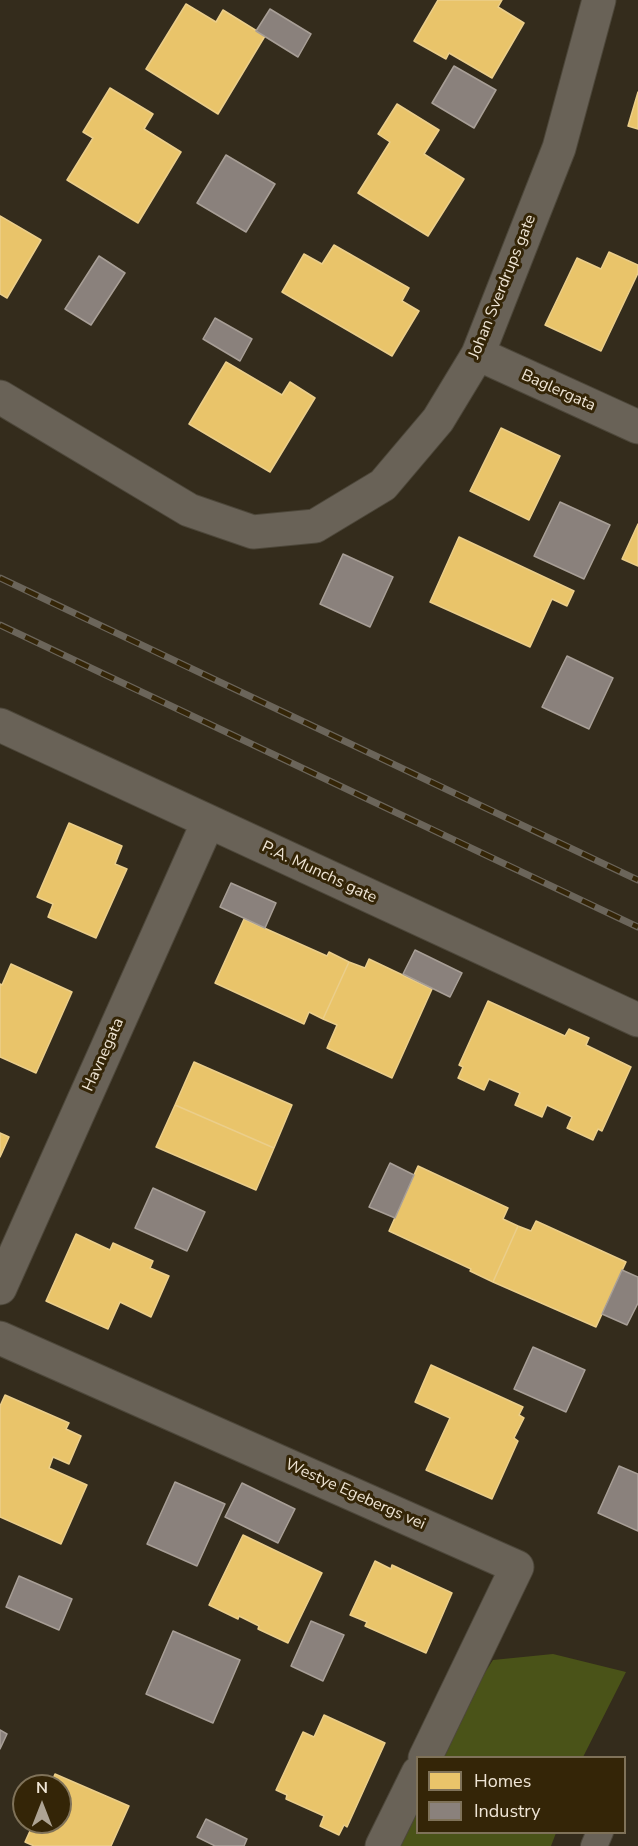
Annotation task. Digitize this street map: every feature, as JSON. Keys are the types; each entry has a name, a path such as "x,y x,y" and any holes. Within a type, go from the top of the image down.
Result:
{"street":[{"name":"Johan Sverdrups gate","path":"0,397 189,510 253,532 315,526 382,485 438,420 478,354 559,148 599,0"},
{"name":"Baglergata","path":"478,354 638,427"},
{"name":"P.A. Munchs gate","path":"0,725 638,1020"},
{"name":"Havnegata","path":"0,1288 208,822"},
{"name":"Westye Egebergs vei","path":"0,1338 517,1567 426,1756"},
{"path":"382,1846 416,1775"}],"green space":[{"path":"553,1654 626,1672 584,1756 431,1756 493,1660"},
{"path":"416,1782 416,1834 556,1834 551,1846 382,1846"}],"building: Homes":[{"path":"438,0 502,0 498,7 524,23 492,78 449,53 446,59 414,41"},
{"path":"186,4 216,22 223,10 265,36 218,114 146,69"},
{"path":"110,88 153,114 144,129 181,152 138,223 67,180 93,138 83,132"},
{"path":"638,92 638,129 628,126"},
{"path":"397,104 439,130 424,154 464,179 428,236 358,193 390,142 378,134"},
{"path":"0,216 41,240 7,298 0,294"},
{"path":"334,245 409,288 402,301 419,311 392,356 282,292 304,254 322,264"},
{"path":"609,252 638,265 638,273 601,351 545,325 577,258 601,269"},
{"path":"226,362 282,395 290,382 315,398 270,472 189,424"},
{"path":"501,428 560,456 529,520 470,491"},
{"path":"638,524 638,566 622,559"},
{"path":"459,537 574,591 567,606 552,599 530,647 430,602"},
{"path":"69,823 122,846 115,864 127,869 96,938 48,917 53,904 37,897"},
{"path":"244,919 327,956 329,952 349,962 323,1019 309,1012 304,1024 215,983"},
{"path":"369,959 432,989 392,1078 327,1048 337,1025 323,1019 349,962 365,968"},
{"path":"11,964 72,992 36,1073 0,1057 0,984 2,985"},
{"path":"488,1001 565,1036 569,1029 589,1038 586,1045 631,1067 602,1131 598,1129 593,1140 567,1128 572,1117 547,1105 542,1117 515,1105 520,1093 489,1079 484,1090 458,1078 463,1067 459,1065"},
{"path":"194,1062 292,1105 274,1148 175,1105"},
{"path":"175,1105 274,1148 256,1190 156,1147"},
{"path":"0,1133 9,1137 0,1157"},
{"path":"418,1166 508,1208 503,1219 518,1226 493,1282 470,1271 471,1269 389,1231"},
{"path":"536,1221 626,1262 596,1327 493,1282 518,1226 531,1231"},
{"path":"76,1234 110,1250 113,1243 153,1261 150,1268 169,1276 151,1317 120,1302 108,1329 46,1301"},
{"path":"431,1365 523,1407 519,1415 524,1418 514,1438 518,1441 492,1499 426,1470 450,1418 415,1402"},
{"path":"5,1395 69,1423 66,1429 81,1436 69,1464 53,1457 49,1468 87,1485 61,1544 0,1517 0,1406"},
{"path":"243,1535 322,1573 288,1643 258,1629 259,1626 239,1616 238,1619 209,1605"},
{"path":"375,1561 391,1569 392,1565 452,1593 426,1653 365,1626 367,1622 350,1615"},
{"path":"324,1715 385,1743 347,1827 344,1825 339,1835 320,1826 324,1816 286,1799 287,1795 276,1790 303,1732 314,1737"},
{"path":"72,1781 129,1806 111,1846 34,1846 25,1842 29,1834 72,1834"}],"building: Industry":[{"path":"270,9 311,34 298,57 256,31"},
{"path":"454,66 496,90 474,128 432,103"},
{"path":"226,155 275,184 246,232 197,203"},
{"path":"99,256 125,273 91,325 65,309"},
{"path":"215,318 252,339 240,361 203,339"},
{"path":"560,502 610,525 584,579 534,556"},
{"path":"343,554 393,577 370,627 320,604"},
{"path":"567,656 613,678 589,729 542,707"},
{"path":"231,883 276,903 265,928 220,907"},
{"path":"415,950 462,973 450,997 403,974"},
{"path":"390,1163 414,1175 395,1218 369,1207"},
{"path":"153,1188 205,1212 187,1251 135,1228"},
{"path":"622,1270 638,1277 638,1303 627,1325 602,1314"},
{"path":"533,1347 585,1370 566,1412 514,1389"},
{"path":"619,1466 638,1474 638,1531 598,1513"},
{"path":"175,1482 225,1504 197,1566 147,1544"},
{"path":"242,1483 295,1509 278,1543 225,1517"},
{"path":"19,1576 72,1599 59,1630 6,1607"},
{"path":"311,1621 344,1635 323,1681 291,1666"},
{"path":"173,1631 240,1660 213,1723 146,1694"},
{"path":"0,1730 7,1734 0,1749"},
{"path":"206,1819 247,1839 244,1846 215,1846 197,1837"}],"railway":[{"path":"0,578 638,880"},
{"path":"0,625 638,927"}]}
